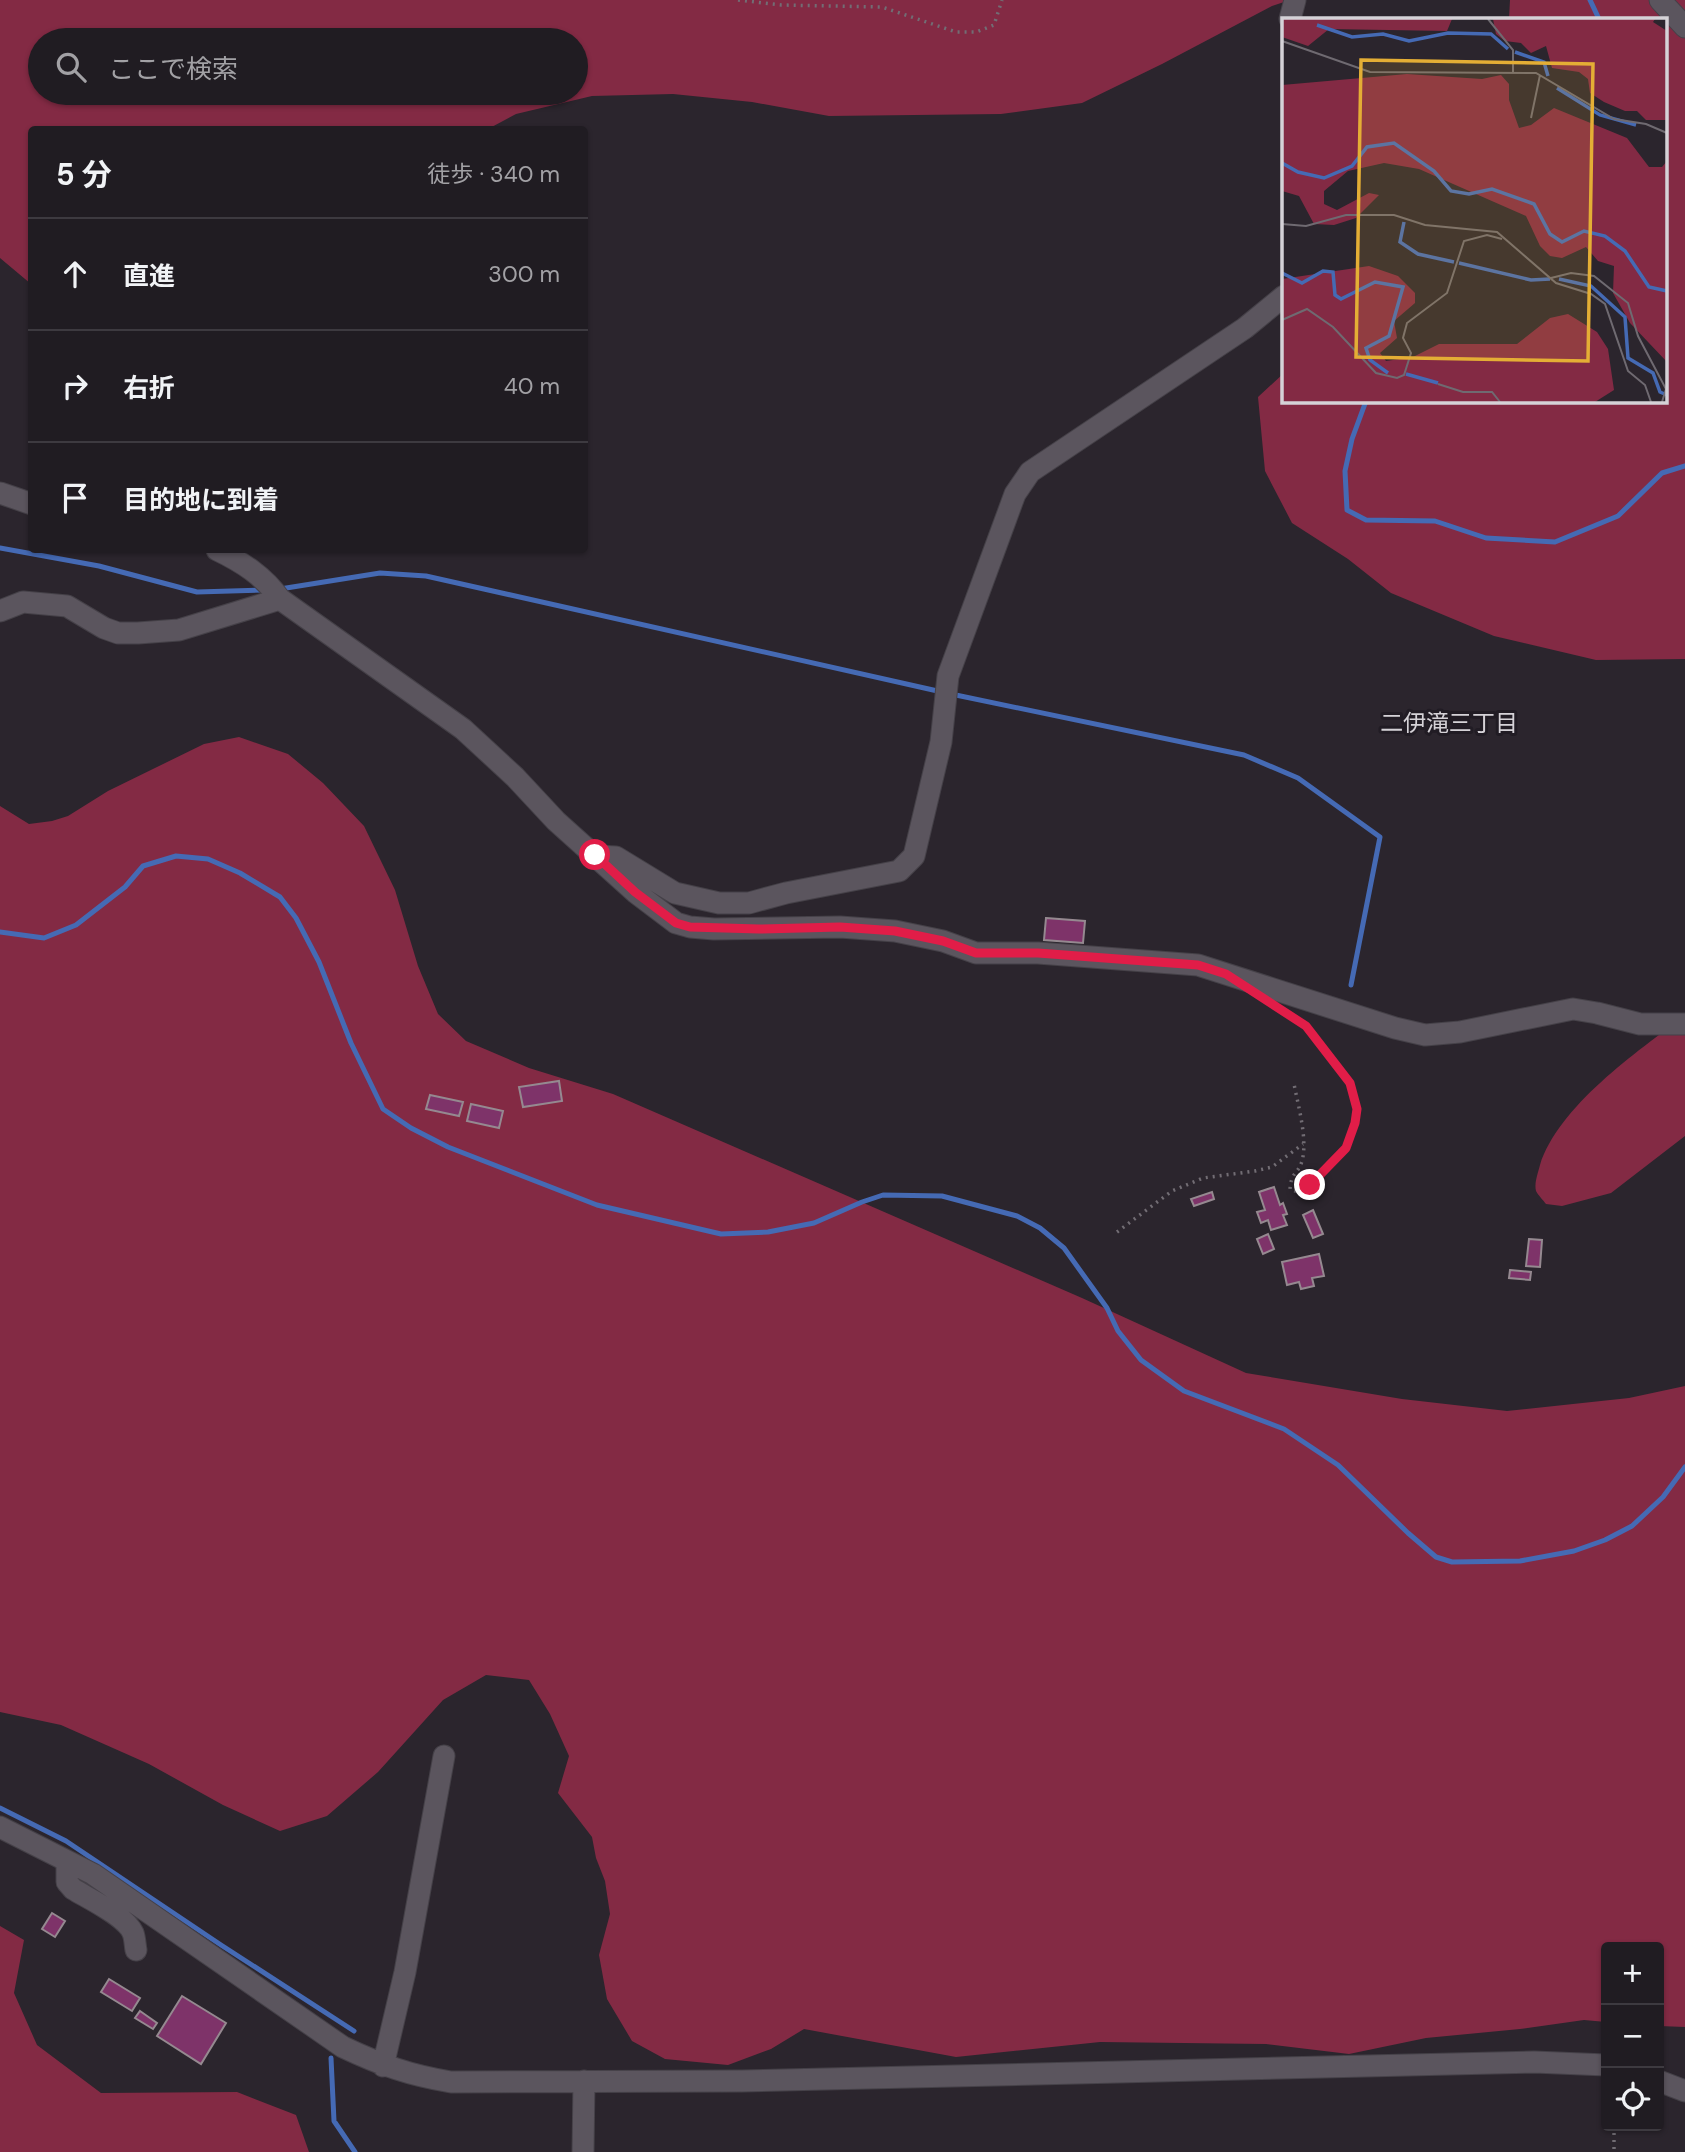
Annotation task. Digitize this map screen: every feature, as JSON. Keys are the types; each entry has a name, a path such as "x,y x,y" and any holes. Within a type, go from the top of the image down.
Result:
{"street":[{"path":"1290,18 1295,0"},
{"path":"1660,0 1685,27"},
{"path":"595,855 616,857 675,893 719,903 749,903 899,871 914,856 942,742 948,676 1015,494 1030,472 1245,328 1282,298"},
{"path":"0,494 28,503"},
{"path":"224,553 241,562 273,590 463,729 556,821 635,892 676,923 690,927 840,927 895,931 943,941 976,953 1038,953 1198,965 1395,1028 1425,1035 1460,1032 1573,1009 1640,1024 1685,1024"},
{"path":"0,611 23,602 67,606 104,628 118,632 180,630 273,590"},
{"path":"383,2066 405,1972 444,1756"},
{"path":"0,1827 93,1874 343,2047 383,2066 418,2077 451,2082 742,2081 1534,2062 1601,2066"},
{"path":"67,1861 67,1882 73,1889 120,1917 134,1934 136,1950"},
{"path":"583,2152 584,2081"},
{"path":"1664,2083 1685,2091"}],"path":[{"path":"738,0 781,5 882,7 956,32 976,32 994,25 1002,0"},
{"path":"1283,1011 1306,1026 1332,1058 1350,1083 1357,1109 1346,1148 1300,1192 1290,1190 1290,1178 1301,1163 1303,1144 1294,1084"},
{"path":"1117,1232 1172,1191 1203,1178 1272,1167 1303,1144"},
{"path":"1614,2131 1614,2152"}],"shaded area":[{"path":"0,0 1290,0 1272,6 1082,103 1001,114 829,116 752,102 673,94 588,97 588,28 28,28 28,105 554,105 516,114 494,126 28,126 28,281 0,258"},
{"path":"1510,0 1685,0 1685,659 1596,660 1494,636 1391,593 1348,559 1292,523 1265,471 1258,397 1282,375 1282,402 1668,402 1668,18 1509,18"},
{"path":"239,737 288,754 323,783 364,826 395,890 418,966 438,1014 466,1041 529,1068 613,1094 1082,1298 1246,1373 1402,1399 1507,1411 1629,1398 1685,1386 1685,2027 1664,2026 1664,1942 1601,1942 1601,2022 1584,2020 1426,2038 1349,2054 1266,2044 1100,2042 956,2057 804,2029 771,2049 728,2065 665,2059 632,2041 607,1999 599,1955 610,1914 605,1881 596,1858 592,1837 558,1793 569,1756 550,1714 529,1680 486,1675 443,1700 378,1772 327,1816 280,1831 223,1805 149,1764 61,1725 0,1712 0,806 29,824 52,821 68,816 108,791 204,744"},
{"path":"1685,1016 1685,1136 1611,1193 1562,1206 1546,1204 1536,1191 1536,1178 1549,1143 1564,1122 1601,1082"},
{"path":"0,1926 24,1940 14,1993 37,2045 101,2093 237,2092 296,2115 309,2152 0,2152"}],"building":[{"path":"1046,918 1085,921 1083,943 1044,940"},
{"path":"559,1081 562,1101 523,1107 519,1087"},
{"path":"430,1095 463,1102 459,1116 426,1109"},
{"path":"471,1104 503,1111 499,1128 467,1121"},
{"path":"1274,1187 1280,1205 1283,1203 1287,1214 1283,1215 1287,1225 1271,1230 1268,1220 1261,1223 1257,1212 1265,1210 1259,1192"},
{"path":"1212,1192 1214,1199 1194,1206 1191,1199"},
{"path":"1313,1210 1323,1234 1313,1238 1303,1215"},
{"path":"1268,1234 1274,1249 1263,1254 1257,1239"},
{"path":"1529,1239 1542,1240 1540,1267 1526,1266"},
{"path":"1319,1254 1324,1276 1312,1278 1314,1286 1301,1289 1299,1282 1287,1285 1282,1262"},
{"path":"1510,1270 1531,1272 1530,1280 1509,1278"},
{"path":"52,1913 65,1921 55,1937 42,1929"},
{"path":"109,1979 140,1998 132,2011 101,1992"},
{"path":"182,1996 226,2023 201,2064 157,2036"},
{"path":"140,2011 157,2023 153,2029 135,2018"}],"waterway":[{"path":"1590,0 1599,18"},
{"path":"1366,402 1352,439 1345,471 1347,510 1366,520 1435,521 1486,538 1555,542 1618,516 1662,473 1685,466"},
{"path":"0,548 99,566 197,592 263,590"},
{"path":"280,589 380,573 426,576 942,692"},
{"path":"951,694 1244,755 1298,778 1380,837 1351,985"},
{"path":"0,932 44,938 76,925 125,887 143,866 176,856 208,859 240,873 280,897 296,918 319,962 351,1043 383,1109 411,1128 448,1147 597,1205 721,1234 768,1232 814,1223 883,1195 942,1196 1017,1216 1040,1228 1064,1248 1107,1308 1118,1331 1141,1360 1184,1391 1284,1429 1338,1465 1436,1557 1452,1562 1520,1561 1574,1551 1605,1540 1632,1526 1663,1497 1685,1467"},
{"path":"0,1808 66,1841 354,2031"},
{"path":"331,2058 334,2121 355,2152"}],"district":[{"name":"二伊滝三丁目","path":"1449,723"}],"route":[{"path":"595,855 635,892 676,923 690,927 840,927 895,931 943,941 976,953 1038,953 1198,965 1226,974 1306,1026 1350,1083 1357,1109 1346,1148 1310,1185"}]}
